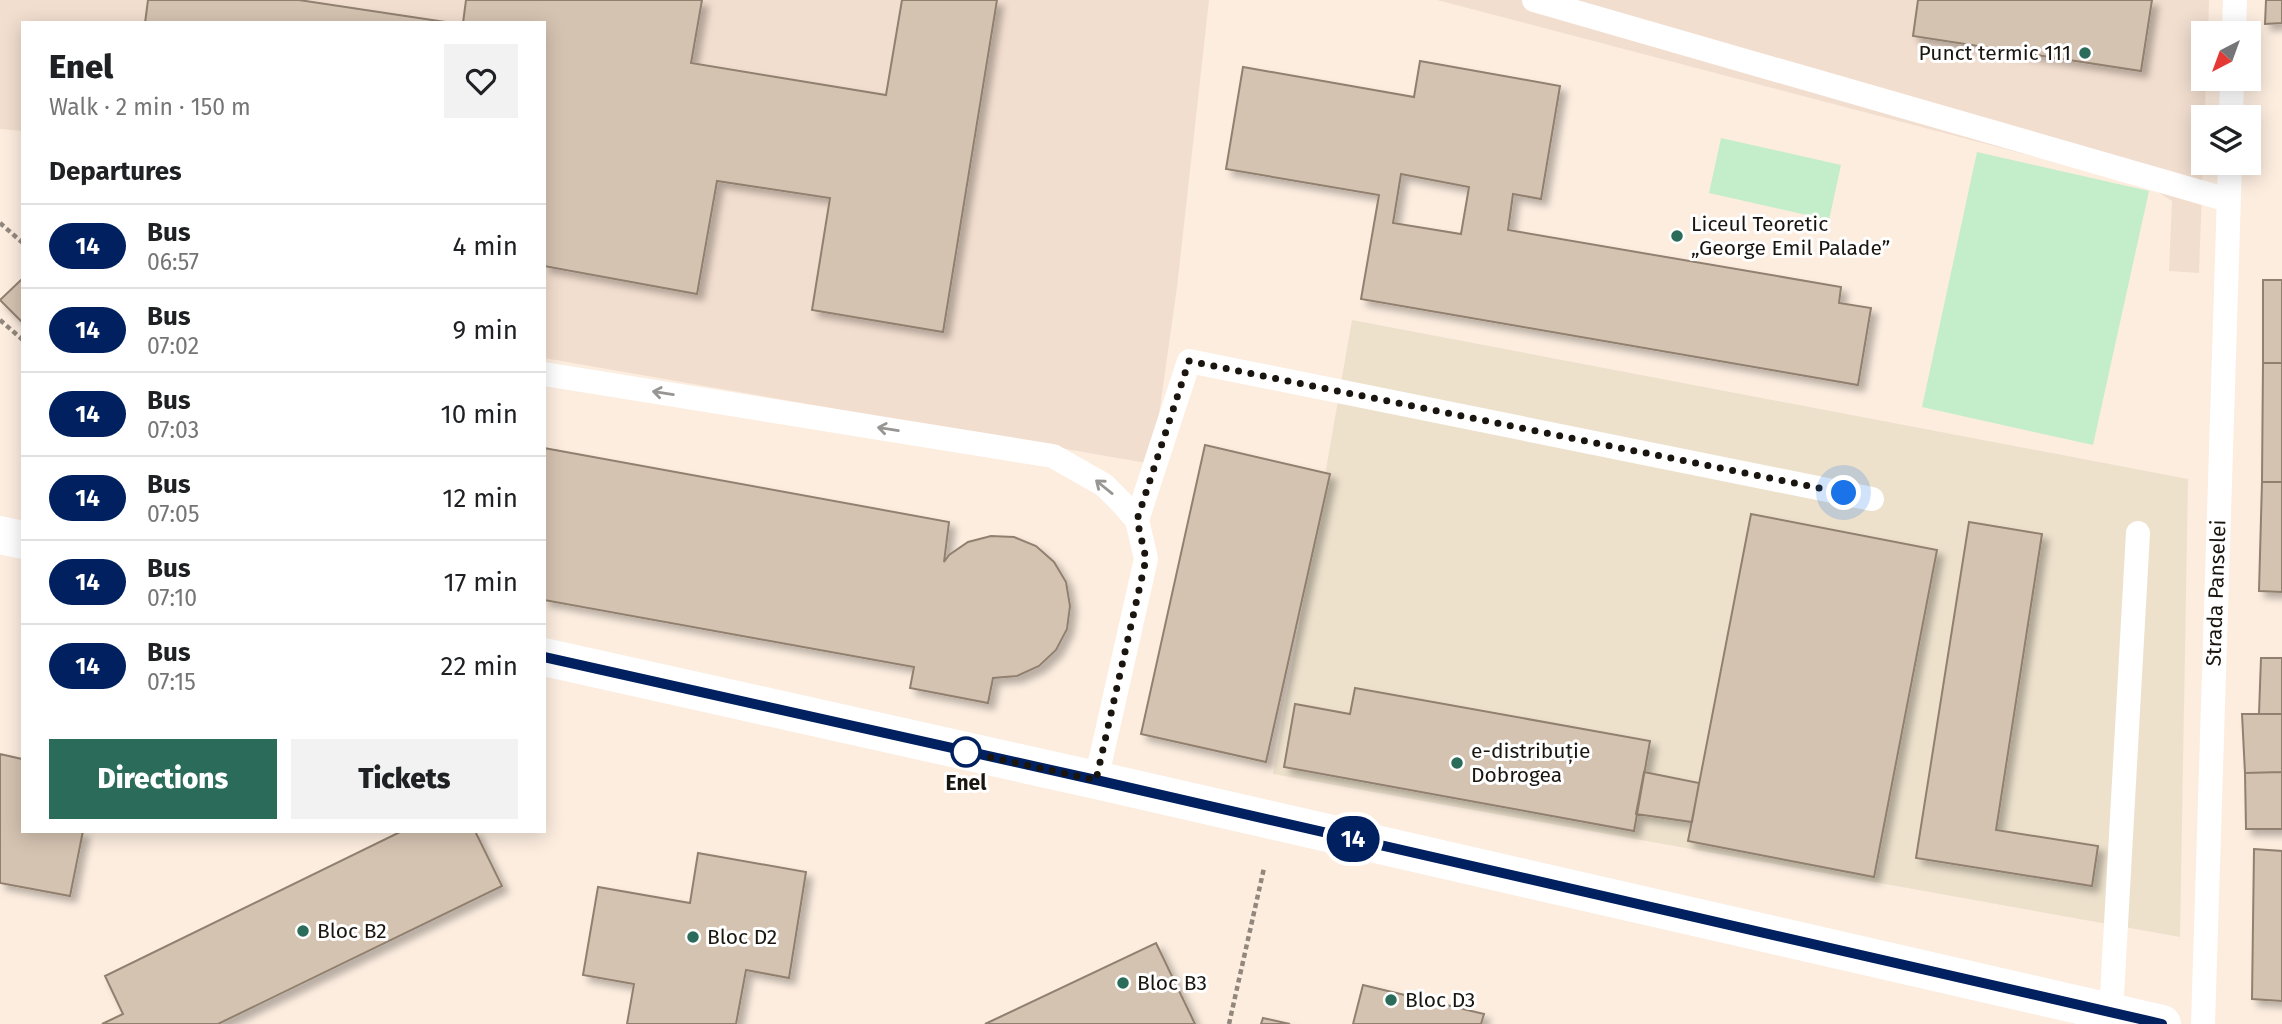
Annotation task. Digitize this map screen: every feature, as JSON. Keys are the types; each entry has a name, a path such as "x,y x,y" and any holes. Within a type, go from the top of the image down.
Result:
{"street":[{"path":"0,535 21,540"},
{"path":"546,657 1096,780 2162,1024"}],"lane":[{"path":"1534,0 2228,200"},
{"path":"2234,21 2235,0"},
{"name":"Strada Panselei","path":"2203,1024 2229,175"},
{"path":"1137,520 1189,361 1872,499"},
{"path":"546,374 1053,456 1104,485 1137,520 1146,559 1096,780"},
{"path":"2111,1013 2138,533"}],"path":[{"path":"0,223 21,241"},
{"path":"0,320 21,338"},
{"path":"1229,1024 1274,821"}],"shaded area":[{"path":"0,0 1209,0 1177,287 1152,464 546,358 546,21 21,21 21,131 0,129"},
{"path":"1437,0 2209,0 2208,21 2191,21 2191,91 2206,91 2205,105 2191,105 2191,175 2203,175 2199,273 2169,271 2172,201 2150,187"},
{"path":"1352,320 2188,479 2180,937 1273,774"}],"green space":[{"path":"1721,138 1841,165 1829,220 1709,193"},
{"path":"1977,152 2149,191 2093,445 1922,407"}],"building":[{"path":"148,0 299,0 439,21 145,21"},
{"path":"466,0 702,0 691,63 886,95 902,0 997,0 943,332 812,310 830,198 717,181 697,294 546,266 546,21 463,21"},
{"name":"Punct termic 111","path":"1918,0 2152,0 2141,71 1913,36"},
{"path":"2266,0 2282,0 2282,23 2265,24"},
{"path":"1420,61 1560,86 1541,199 1513,194 1508,230 1841,287 1839,303 1871,308 1858,385 1361,299 1379,195 1226,169 1243,67 1414,97","holes":["1401,174 1469,187 1461,234 1393,223"]},
{"path":"21,280 21,321 0,300"},
{"path":"2263,280 2282,280 2282,363 2263,363"},
{"path":"2263,363 2282,363 2282,482 2262,482"},
{"path":"1205,445 1330,474 1266,762 1141,734"},
{"path":"546,448 949,522 944,562 949,555 968,542 991,536 1014,537 1036,546 1054,562 1066,582 1070,606 1067,629 1056,650 1039,666 1017,676 993,678 988,703 910,688 914,667 546,600"},
{"path":"2262,482 2282,482 2282,592 2259,591"},
{"path":"1751,514 1937,550 1874,877 1688,841"},
{"path":"1969,522 2042,534 1996,830 2098,846 2092,886 1916,858"},
{"path":"2261,658 2282,658 2282,714 2259,714"},
{"path":"1355,688 1650,741 1634,831 1284,767 1295,704 1350,714"},
{"path":"2242,714 2282,714 2282,772 2245,773"},
{"path":"0,754 21,759 21,833 83,833 70,896 0,883"},
{"path":"1644,772 1699,783 1692,822 1636,814"},
{"path":"2282,772 2282,829 2246,829 2245,773"},
{"name":"Bloc B2","path":"398,833 476,833 502,886 218,1024 102,1024 123,1014 105,976"},
{"path":"2254,849 2282,851 2282,1001 2252,999"},
{"name":"Bloc D2","path":"698,853 806,872 789,978 746,970 736,1024 627,1024 634,984 583,975 598,887 690,903"},
{"name":"Bloc B3","path":"1156,943 1195,1024 985,1024"},
{"name":"Bloc D3","path":"1363,985 1484,1014 1481,1024 1353,1024"},
{"path":"1263,1018 1290,1024 1261,1024"}],"bus line":[{"name":"14","path":"546,657 1096,780 2162,1024"}],"place":[{"name":"Punct termic 111","path":"2085,53"},
{"name":"Liceul Teoretic „George Emil Palade”","path":"1677,236"},
{"name":"Enel","path":"966,752"},
{"name":"e-distribuție Dobrogea","path":"1457,763"},
{"name":"Bloc B2","path":"303,931"},
{"name":"Bloc D2","path":"693,937"},
{"name":"Bloc B3","path":"1123,983"},
{"name":"Bloc D3","path":"1391,1000"}],"route":[{"path":"966,752 1096,780 1146,559 1137,520 1189,361 1844,493"}]}
